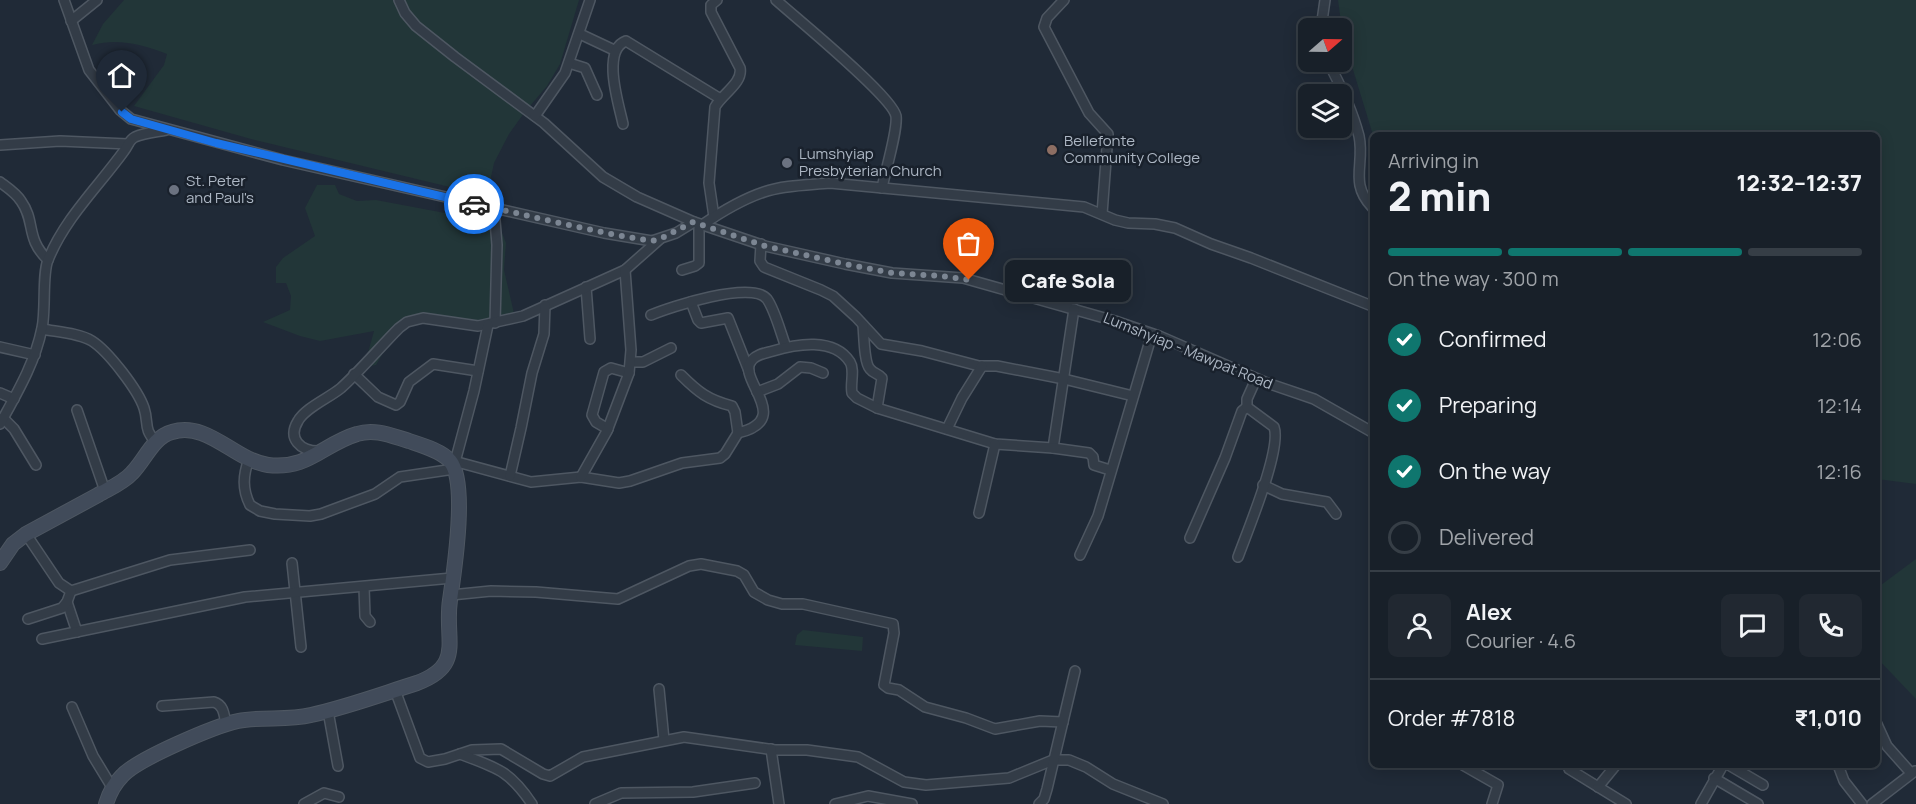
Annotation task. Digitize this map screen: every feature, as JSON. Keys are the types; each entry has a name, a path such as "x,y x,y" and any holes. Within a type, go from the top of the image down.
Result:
{"street":[{"path":"64,0 89,70 120,110 131,119 284,160 604,233 652,241 714,217 765,191 830,183 1084,207 1128,223 1155,224 1175,228 1370,305"},
{"path":"71,21 97,0"},
{"name":"Lumshyiap - Mawpat Road","path":"399,0 410,19 427,35 535,116 603,177 637,197 698,224 761,244 892,273 963,278 1074,309 1152,334 1256,379 1314,399 1370,431"},
{"path":"535,116 556,88 569,63 590,0"},
{"path":"714,217 709,183 715,107 719,98 739,79 741,74 711,12 711,5 717,0"},
{"path":"776,0 854,68 895,113 896,125 882,188"},
{"path":"1064,0 1047,18 1044,27 1089,112 1108,134 1102,214"},
{"path":"1322,18 1325,0"},
{"path":"580,34 614,51"},
{"path":"623,124 613,64 614,51 626,41 719,98"},
{"path":"569,63 583,66 588,70 597,95"},
{"path":"1334,72 1353,114 1360,144 1358,179 1365,200 1370,205"},
{"path":"129,143 131,119"},
{"path":"36,465 14,429 2,421 35,355 42,329 48,260 71,219 129,143 142,135 170,130"},
{"path":"0,145 60,141 129,143"},
{"path":"0,182 16,194 23,203 34,243 38,251 48,260"},
{"path":"106,804 122,775 195,736 226,724 255,718 298,718 328,711 395,690 431,677 442,670 449,654 452,578 459,502 448,466 492,324 497,245 494,208"},
{"path":"682,270 699,263 698,224"},
{"path":"322,451 308,452 296,440 296,426 300,418 342,387 399,328 415,319 423,318 468,325 492,324 523,316 625,270 660,239"},
{"path":"761,244 760,261 764,267 833,296 881,344 922,351 982,366 997,366 1064,379 1133,396"},
{"path":"581,477 608,429 629,373 631,362 625,270"},
{"path":"586,287 590,339"},
{"path":"651,315 679,304 742,292 762,295 770,306 786,347"},
{"path":"247,466 244,489 253,508 275,514 310,516 358,502 381,491 400,477 448,466 510,476 531,482 581,477 619,483 682,463 720,458 725,454 734,436 759,424 762,406 728,318 701,323 691,302"},
{"path":"510,476 532,373 544,334 545,305"},
{"path":"1053,448 1074,309"},
{"path":"863,325 867,364 882,378 877,408"},
{"path":"42,329 83,337 98,346 132,383 143,406 148,432 156,442"},
{"path":"1080,555 1098,516 1152,334"},
{"path":"749,372 749,365 759,355 786,347 821,345 846,357 852,366 852,393 877,408 995,444 1089,453 1093,457 1094,465 1110,470"},
{"path":"0,347 35,355"},
{"path":"631,362 640,363 670,348"},
{"path":"354,374 378,397 396,405 400,402 413,377 433,364 478,371"},
{"path":"947,429 962,398 982,366"},
{"path":"758,392 778,384 800,367 811,368 822,373"},
{"path":"608,429 596,422 592,415 604,372 611,368 629,373"},
{"path":"681,375 696,390 711,400 732,406 738,433"},
{"path":"1247,407 1247,399 1256,379"},
{"path":"0,393 14,399"},
{"path":"1238,557 1263,485 1277,434 1270,422 1247,407"},
{"path":"1190,538 1225,458 1242,411 1247,407"},
{"path":"77,410 105,491"},
{"path":"0,563 13,544 26,534 130,476 160,437 174,431 193,430 202,433 247,466 298,463 352,435 372,431 414,443 448,466"},
{"path":"980,513 995,444"},
{"path":"1263,485 1282,494 1327,502 1336,514"},
{"path":"26,534 59,583 71,591"},
{"path":"71,591 170,560 250,550"},
{"path":"292,563 302,647"},
{"path":"451,595 491,591 536,592 618,599 689,566 701,564 714,566 737,571 744,575 754,592 768,600 782,604 803,604 892,624 894,633 884,685 899,690 925,707 995,729 1040,721 1063,722"},
{"path":"42,639 221,601 452,578"},
{"path":"364,587 365,616 370,622"},
{"path":"28,619 62,608 71,591"},
{"path":"67,602 77,632"},
{"path":"1039,804 1044,800 1076,671"},
{"path":"659,689 664,740"},
{"path":"395,690 420,758 428,762 472,750 501,749 550,776 583,757 684,737 771,749 807,750 858,757 904,782 926,785 1009,778 1053,760 1069,760 1079,763 1113,784 1162,804"},
{"path":"162,706 214,702 223,708 226,724"},
{"path":"72,707 93,756 113,789"},
{"path":"328,711 338,765"},
{"path":"1872,804 1914,773 1887,746 1880,731"},
{"path":"771,749 779,804"},
{"path":"460,754 500,769 523,790 532,804"},
{"path":"1468,768 1498,785 1492,804"},
{"path":"1598,787 1614,768"},
{"path":"1701,804 1721,768"},
{"path":"1734,768 1763,785"},
{"path":"1839,768 1844,781 1862,804"},
{"path":"1569,769 1626,804"},
{"path":"1714,778 1758,804"},
{"path":"595,804 621,793 693,792 755,783"},
{"path":"304,804 324,793 339,797"},
{"path":"835,804 884,798 912,804"}],"green space":[{"path":"124,0 579,0 560,64 547,86 509,134 494,163 487,196 251,139 134,106 164,65 167,54 130,43 111,42 92,45 103,24"},
{"path":"1338,0 1916,0 1916,484 1880,479 1880,132 1372,132 1352,66 1352,18 1340,18"},
{"path":"317,185 335,185 339,194 357,201 376,200 498,223 506,243 504,270 516,322 449,320 416,323 402,329 390,340 376,365 364,367 374,331 320,341 263,322 290,310 291,296 286,283 276,283 276,267 283,258 315,236 305,208"},
{"path":"1916,559 1916,699 1880,661 1880,586"},
{"path":"803,630 863,637 862,651 795,645 797,635"}],"way so far":[{"path":"474,204 534,216 568,226 652,241 693,222 765,246 845,264 892,273 969,280"}],"place":[{"name":"Bellefonte Community College","path":"1052,150"},
{"name":"Lumshyiap Presbyterian Church","path":"787,163"},
{"name":"St. Peter and Paul's","path":"174,190"},
{"name":"Cafe Sola","path":"969,280"}],"route":[{"path":"122,112 131,119 216,143 474,204"}]}
